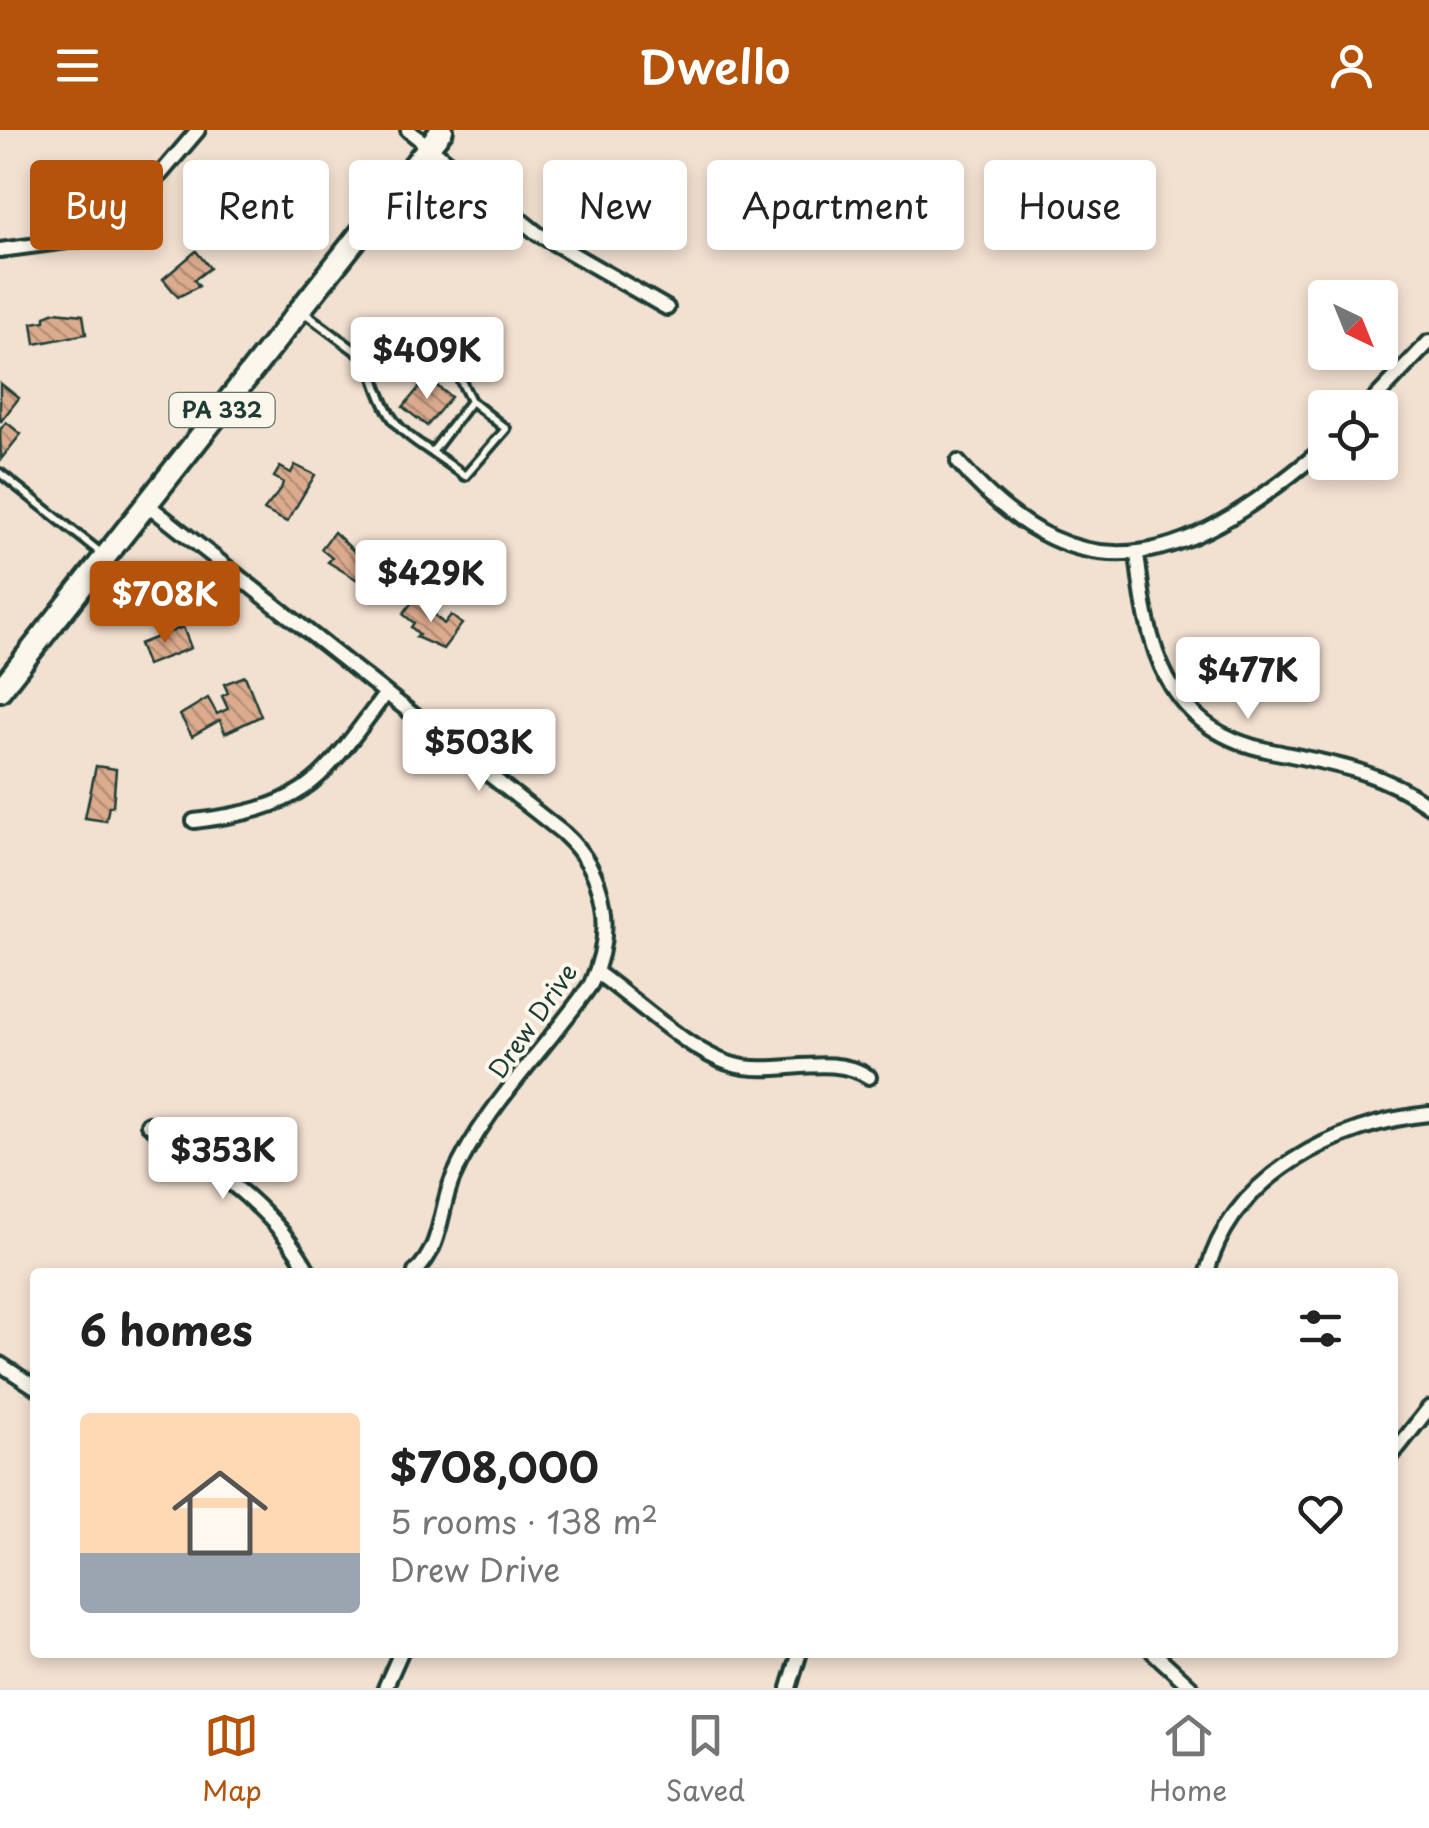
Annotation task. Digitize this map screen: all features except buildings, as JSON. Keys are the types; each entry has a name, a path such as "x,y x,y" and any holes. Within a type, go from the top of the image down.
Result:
{"main road":[{"name":"PA 332","path":"0,690 436,138"}],"street":[{"path":"0,250 90,238 118,224 198,130"},
{"path":"408,130 436,138 554,245 667,308"},
{"path":"1383,390 1429,342"},
{"path":"958,462 1000,508 1048,538 1088,551 1137,554 1186,542 1236,513 1308,460"},
{"name":"Drew Drive","path":"148,504 563,833 582,854 604,902 603,951 596,972 464,1158 446,1198 437,1240 418,1268"},
{"path":"1137,554 1149,641 1171,688 1188,708 1218,731 1251,746 1354,767 1386,780 1429,806"},
{"path":"194,821 238,816 288,800 323,773 386,693"},
{"path":"596,972 722,1062 764,1070 825,1066 858,1070 869,1078"},
{"path":"1210,1268 1232,1218 1278,1172 1345,1132 1370,1123 1429,1114"},
{"path":"148,1124 263,1208 306,1268"},
{"path":"0,1364 30,1384"},
{"path":"1398,1447 1429,1408"},
{"path":"385,1688 398,1658"},
{"path":"789,1688 798,1658"},
{"path":"1159,1658 1192,1688"}],"lane":[{"path":"300,310 370,361 388,416 407,440 433,451 465,476 506,430 472,401 454,369 412,355 370,361"},
{"path":"433,451 472,401"},
{"path":"0,473 106,557"}]}
